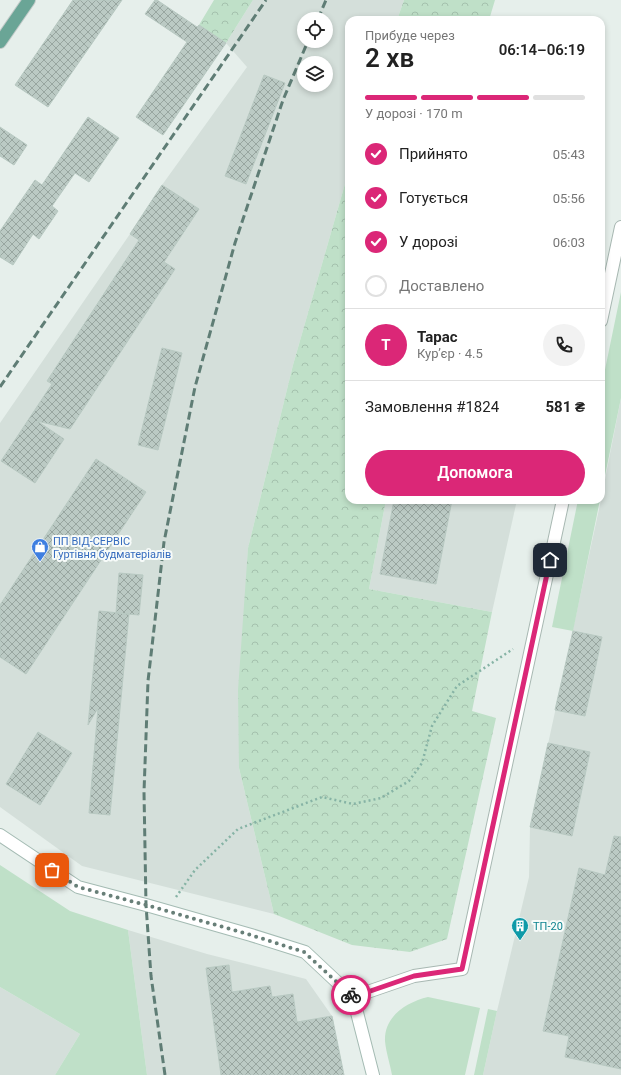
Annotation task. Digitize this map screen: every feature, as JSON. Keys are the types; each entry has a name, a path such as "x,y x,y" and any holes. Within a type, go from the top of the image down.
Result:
{"main road":[{"path":"0,42 29,0"}],"street":[{"path":"605,302 621,227"},
{"path":"353,997 414,976 462,969 562,504"},
{"path":"0,835 78,887 251,935 304,952 353,997 373,1075"}],"path":[{"path":"167,911 195,870 238,829 322,797 353,804 381,798 409,781 422,763 432,726 457,686 534,635"}],"shaded area":[{"path":"253,0 404,0 398,16 345,16 345,184 293,365 248,548 239,768 274,914 82,866 0,807 0,423 162,185 247,67 226,43"},
{"path":"621,398 621,1075 483,1075 529,877 530,827 600,504 605,504 605,480"},
{"path":"385,504 516,504 492,612 369,589"},
{"path":"128,930 207,954 306,979 332,1016 344,1075 147,1075"},
{"path":"0,987 80,1034 55,1075 0,1075"}],"green space":[{"path":"214,0 253,0 226,43 199,25"},
{"path":"404,0 495,0 490,16 398,16"},
{"path":"345,184 345,504 385,504 369,589 492,612 472,711 496,718 447,939 410,952 352,945 274,914 239,768 238,690 248,548 293,365"},
{"path":"621,292 621,398 605,476 605,370"},
{"path":"577,504 599,504 573,631 552,627"},
{"path":"0,865 70,911 128,930 147,1075 55,1075 80,1034 0,987"},
{"path":"428,997 480,1008 465,1075 392,1075 385,1041 388,1024 398,1012 412,1002"},
{"path":"488,1009 497,1011 483,1075 474,1075"}],"building":[{"path":"73,0 122,0 48,107 15,85"},
{"path":"155,0 197,27 199,25 226,43 163,135 136,117 187,42 145,14"},
{"path":"264,75 285,83 246,184 225,176"},
{"path":"88,117 119,138 89,182 75,173 52,206 58,211 39,239 33,234 13,265 0,257 0,231 35,180 42,185"},
{"path":"0,127 27,145 14,165 0,156"},
{"path":"162,185 199,209 164,262 175,269 70,429 37,421 64,439 35,483 1,461 52,384 47,381 139,240 130,234"},
{"path":"162,348 182,353 158,450 138,445"},
{"path":"96,459 146,492 26,674 0,657 0,605"},
{"path":"393,504 451,504 436,584 380,574"},
{"path":"119,573 143,575 139,615 116,613"},
{"path":"99,611 129,614 110,815 89,813 98,708 88,725"},
{"path":"573,631 602,637 585,716 555,710"},
{"path":"38,732 72,753 40,805 6,784"},
{"path":"548,743 590,752 572,836 530,827"},
{"path":"614,836 621,837 621,1069 565,1057 569,1036 543,1031 579,868 605,875"},
{"path":"229,965 232,992 270,986 272,997 293,994 297,1022 332,1016 344,1075 221,1075 206,968"}],"railway":[{"path":"0,387 266,0"},
{"path":"321,12 326,0"},
{"path":"165,1075 151,976 146,905 144,792 148,681 164,542 195,387 235,243 283,100 305,48"}],"way so far":[{"path":"52,870 78,887 251,935 304,952 351,995"}],"place":[{"name":"ПП ВІД-СЕРВІС Гуртівня будматеріалів","path":"40,562"},
{"name":"ТП-20","path":"520,941"}],"route":[{"path":"351,995 353,997 414,976 462,969 550,560"}]}
